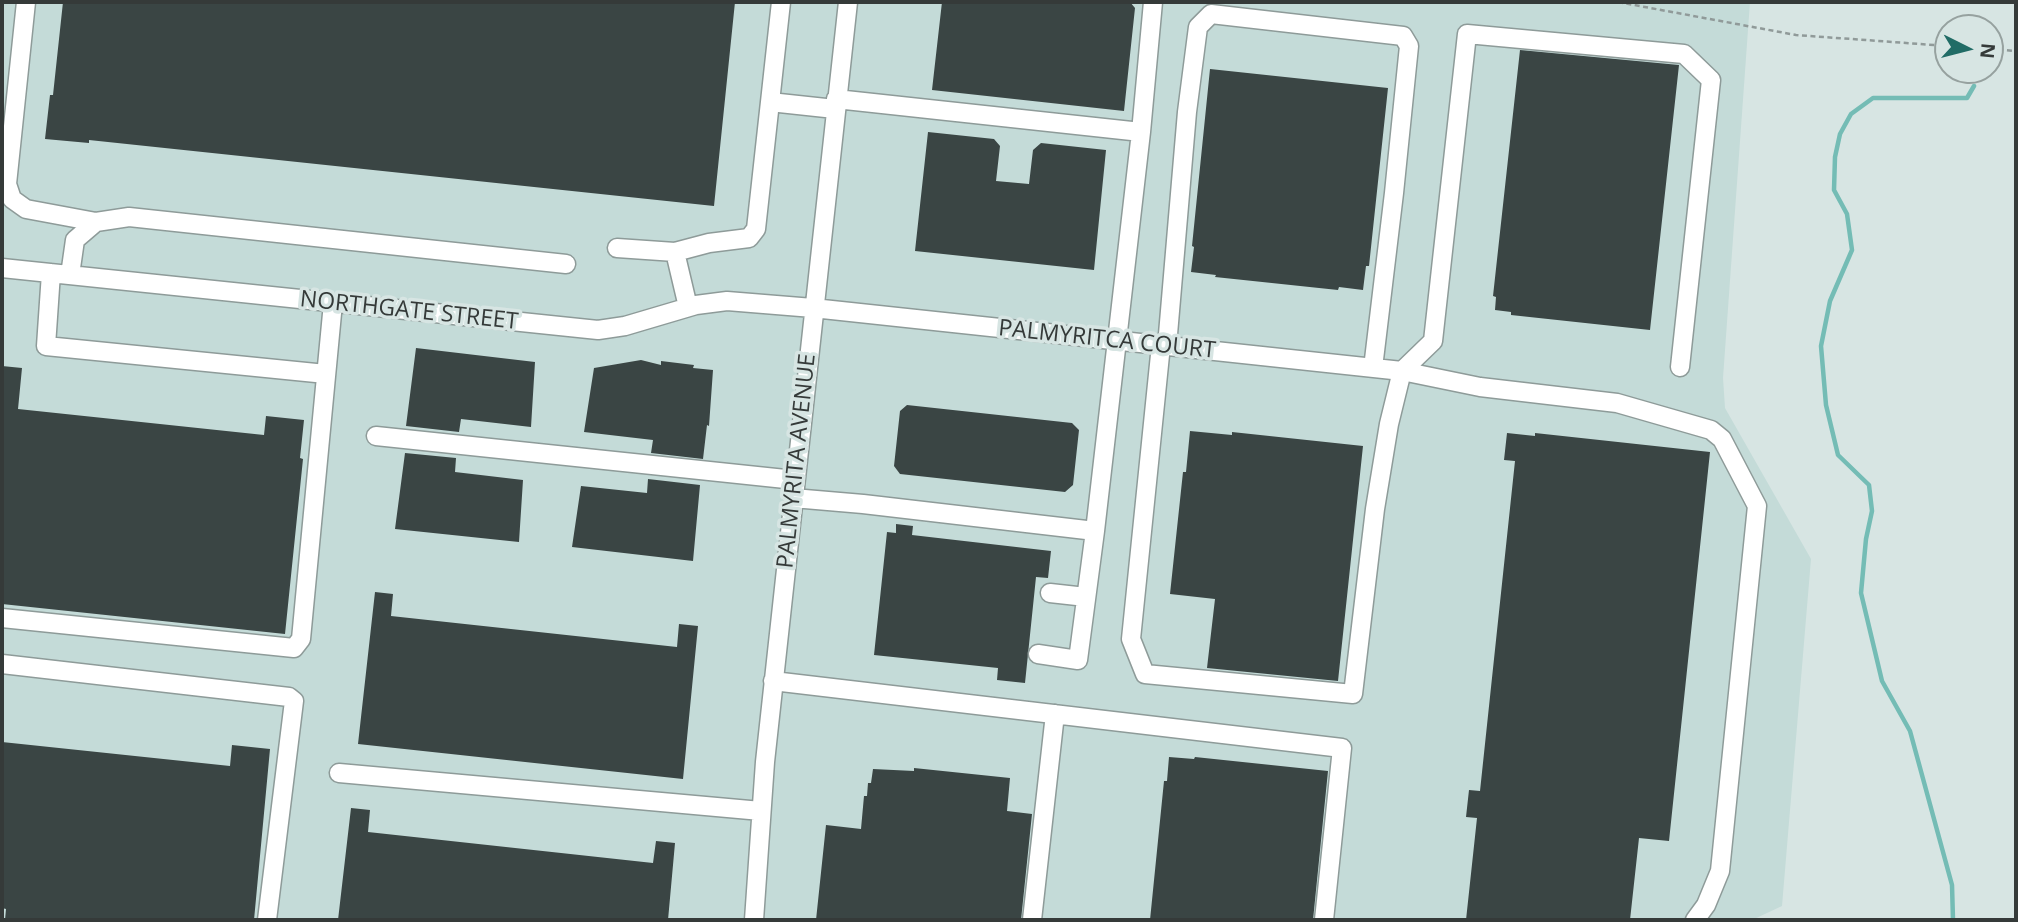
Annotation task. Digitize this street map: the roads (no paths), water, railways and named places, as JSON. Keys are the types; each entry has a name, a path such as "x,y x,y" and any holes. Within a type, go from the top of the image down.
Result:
{"street":[{"path":"26,2 7,184 12,199 26,209 96,222 129,217 566,264"},
{"path":"617,248 675,252 709,243 749,238 756,229 781,2"},
{"name":"PALMYRITA AVENUE","path":"754,920 773,681 848,2"},
{"path":"1038,654 1078,660 1118,341 1153,2"},
{"path":"1373,368 1409,46 1403,36 1211,14 1198,27 1187,112 1131,639 1145,674 1353,694 1389,424 1402,371 1433,341 1467,34 1684,54 1711,80 1680,367"},
{"path":"770,102 835,104 1141,132"},
{"path":"70,275 75,240 96,222"},
{"path":"675,252 688,307"},
{"name":"NORTHGATE STREET","path":"2,268 598,330 625,327 688,307 727,301 813,308"},
{"path":"51,273 46,346 326,374"},
{"path":"2,618 294,648 301,639 333,303"},
{"name":"PALMYRITCA COURT","path":"813,308 1402,371 1480,387 1617,403 1711,430 1722,439 1757,506 1720,871 1706,905 1695,920"},
{"path":"376,436 794,489 863,504 1095,531"},
{"path":"1049,593 1086,597"},
{"path":"2,664 289,697 294,701 267,920"},
{"path":"773,681 1342,748 1324,920"},
{"path":"1032,920 1055,714"},
{"path":"339,773 692,807 761,811"}],"waterway":[{"path":"1953,920 1952,885 1910,731 1882,681 1861,593 1866,539 1872,511 1869,485 1838,455 1826,405 1821,346 1830,301 1852,250 1847,214 1834,190 1835,157 1840,134 1851,114 1873,98 1967,98 1974,86"}]}
